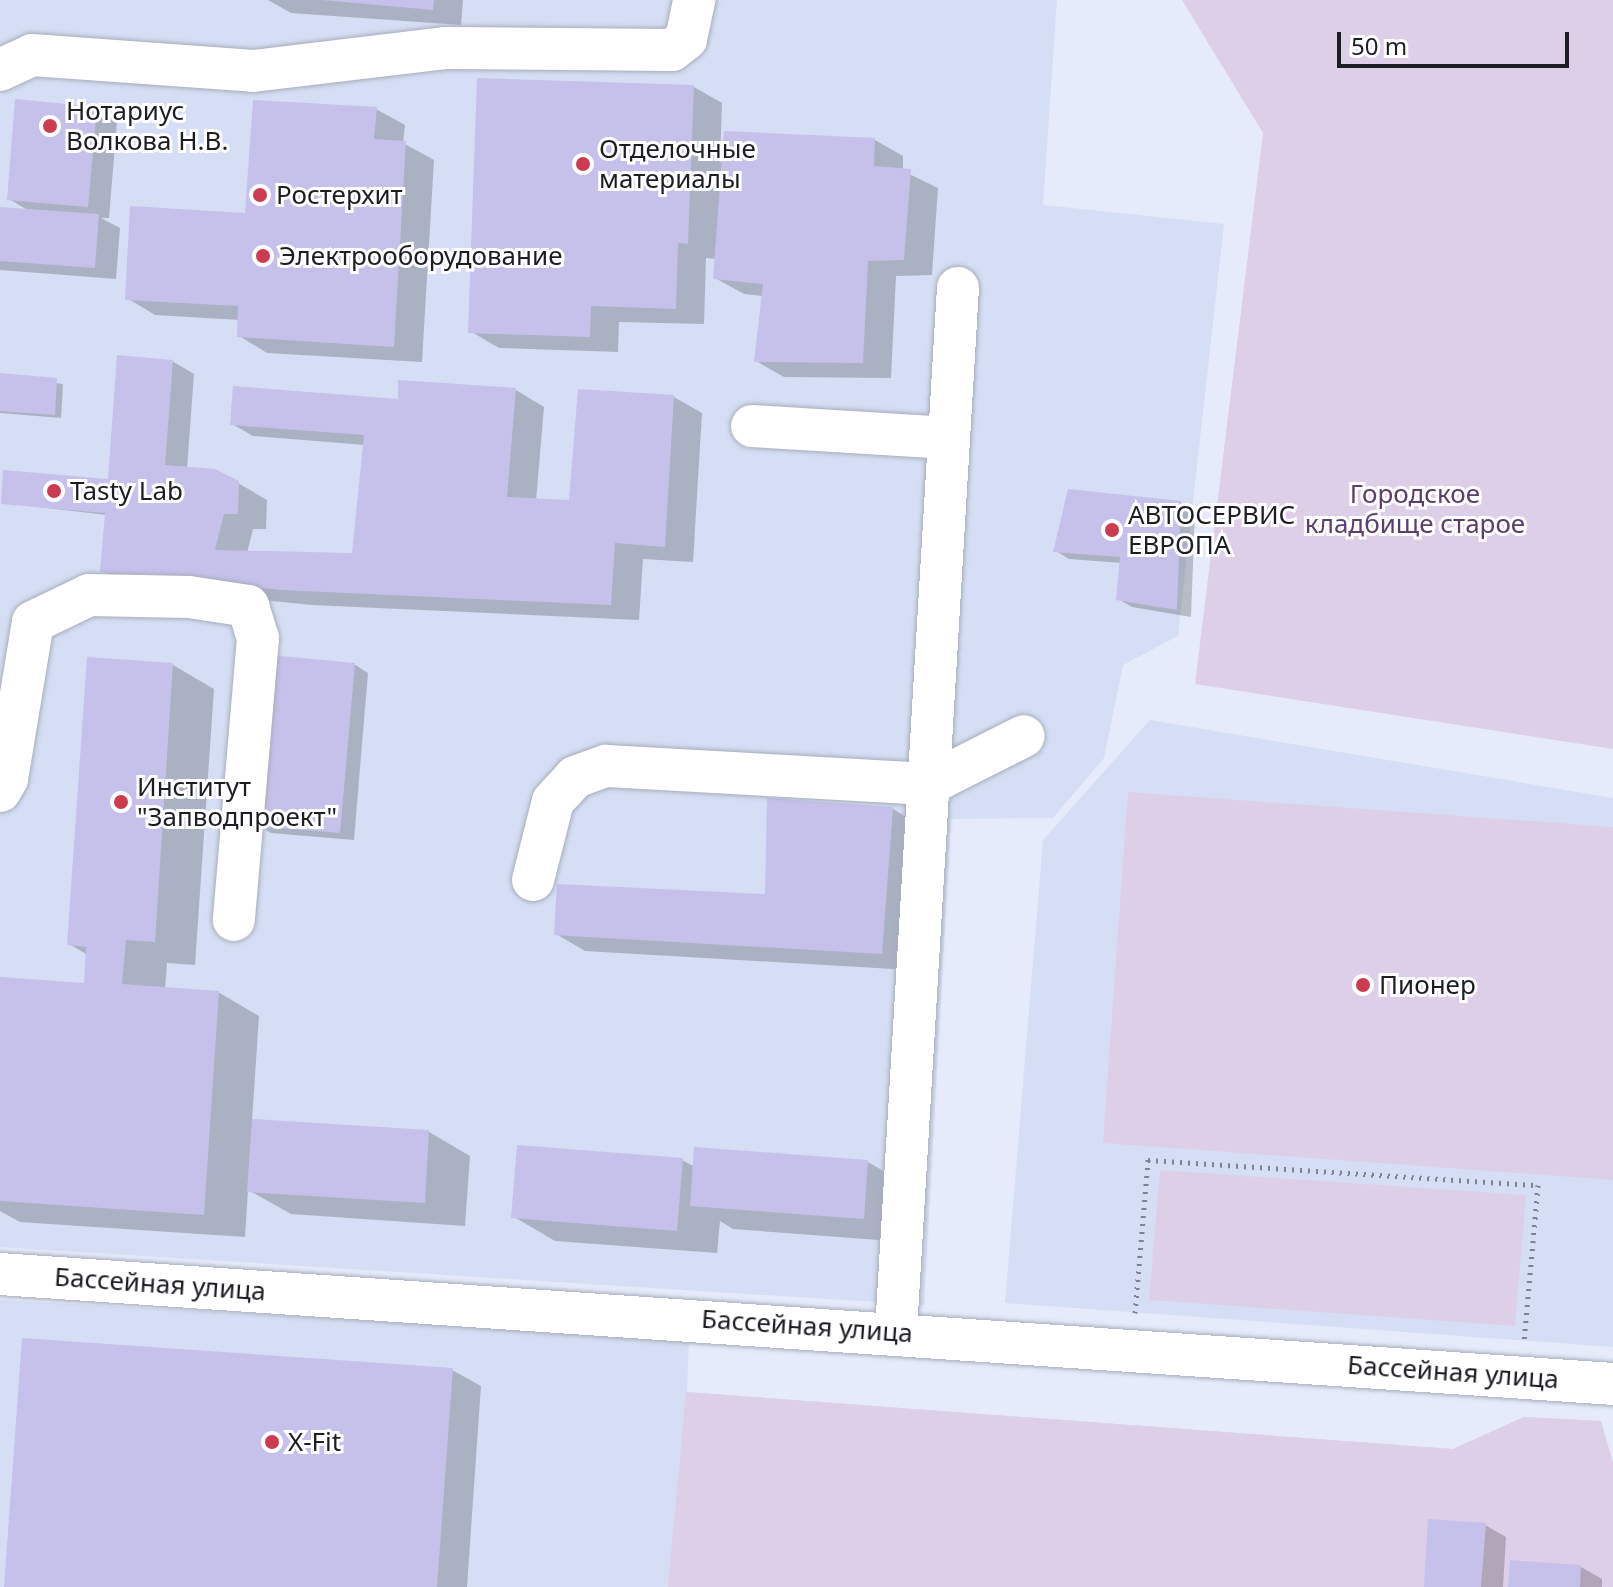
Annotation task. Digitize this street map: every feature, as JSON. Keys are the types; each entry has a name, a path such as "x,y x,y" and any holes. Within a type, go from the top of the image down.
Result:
{"street":[{"path":"0,70 32,55 253,71 445,48 672,50 686,39 694,0"},
{"path":"896,1331 958,288"},
{"path":"752,426 949,438"},
{"path":"0,791 7,779 33,622 89,595 189,597 248,606 258,638 234,920"},
{"path":"533,880 553,801 575,777 606,766 929,784 1024,736"},
{"name":"Бассейная улица","path":"0,1274 896,1331 1613,1384"}],"path":[{"path":"1135,1313 1148,1160 1538,1185 1524,1341"}],"shaded area":[{"path":"0,0 1057,0 1043,205 1224,224 1178,636 1123,665 1104,758 1053,818 951,819 924,1305 0,1247"},
{"path":"1150,720 1613,798 1613,1347 1005,1303 1043,840"},
{"path":"0,1300 689,1338 687,1392 1453,1449 1524,1417 1601,1421 1613,1463 1613,1587 0,1587"}],"green space":[{"name":"Городское кладбище старое","path":"1182,0 1613,0 1613,749 1195,684 1263,133"},
{"name":"Пионер","path":"1128,792 1613,827 1613,1180 1103,1143"},
{"path":"1160,1170 1526,1195 1515,1326 1149,1300"},
{"path":"686,1392 1453,1449 1524,1417 1601,1421 1613,1463 1613,1587 668,1587"}],"building":[{"path":"322,0 434,0 433,10"},
{"name":"Отделочные материалы","path":"477,78 694,85 688,244 678,243 676,309 591,306 590,337 468,333"},
{"path":"15,99 97,107 88,207 7,200"},
{"name":"Электрооборудование","path":"253,100 377,107 374,139 406,141 394,347 237,337 238,306 125,300 130,206 245,213"},
{"path":"724,131 875,138 874,166 911,169 904,260 868,261 863,363 754,362 763,284 713,279"},
{"path":"0,207 99,214 95,268 0,261"},
{"path":"117,355 173,360 165,465 215,469 239,481 238,514 224,514 215,550 352,553 364,435 230,425 233,386 398,399 398,380 516,388 507,497 569,500 578,389 674,395 665,547 615,543 611,605 282,590 100,572 105,513 1,504 3,470 108,479"},
{"path":"0,373 57,378 55,415 0,411"},
{"path":"1068,489 1181,501 1177,610 1116,600 1120,557 1053,552"},
{"path":"270,655 355,663 340,833 255,826"},
{"name":"Институт \"Запводпроект\"","path":"87,657 173,663 155,942 126,940 122,984 219,991 204,1215 0,1201 0,977 84,983 86,947 67,945"},
{"path":"767,798 893,807 882,954 554,935 557,884 765,894"},
{"path":"252,1119 429,1130 425,1203 247,1192"},
{"path":"517,1145 683,1158 677,1231 511,1218"},
{"path":"694,1147 868,1160 864,1219 690,1206"},
{"path":"22,1338 453,1368 437,1587 4,1587"},
{"path":"1428,1519 1486,1523 1481,1587 1424,1587"},
{"path":"1510,1560 1581,1565 1580,1587 1508,1587"}],"place":[{"name":"Нотариус Волкова Н.В.","path":"50,126"},
{"name":"Отделочные материалы","path":"583,164"},
{"name":"Ростерхит","path":"260,195"},
{"name":"Электрооборудование","path":"263,256"},
{"name":"Tasty Lab","path":"54,491"},
{"name":"АВТОСЕРВИС ЕВРОПА","path":"1112,530"},
{"name":"Институт \"Запводпроект\"","path":"121,802"},
{"name":"Пионер","path":"1363,985"},
{"name":"X-Fit","path":"272,1442"}]}
